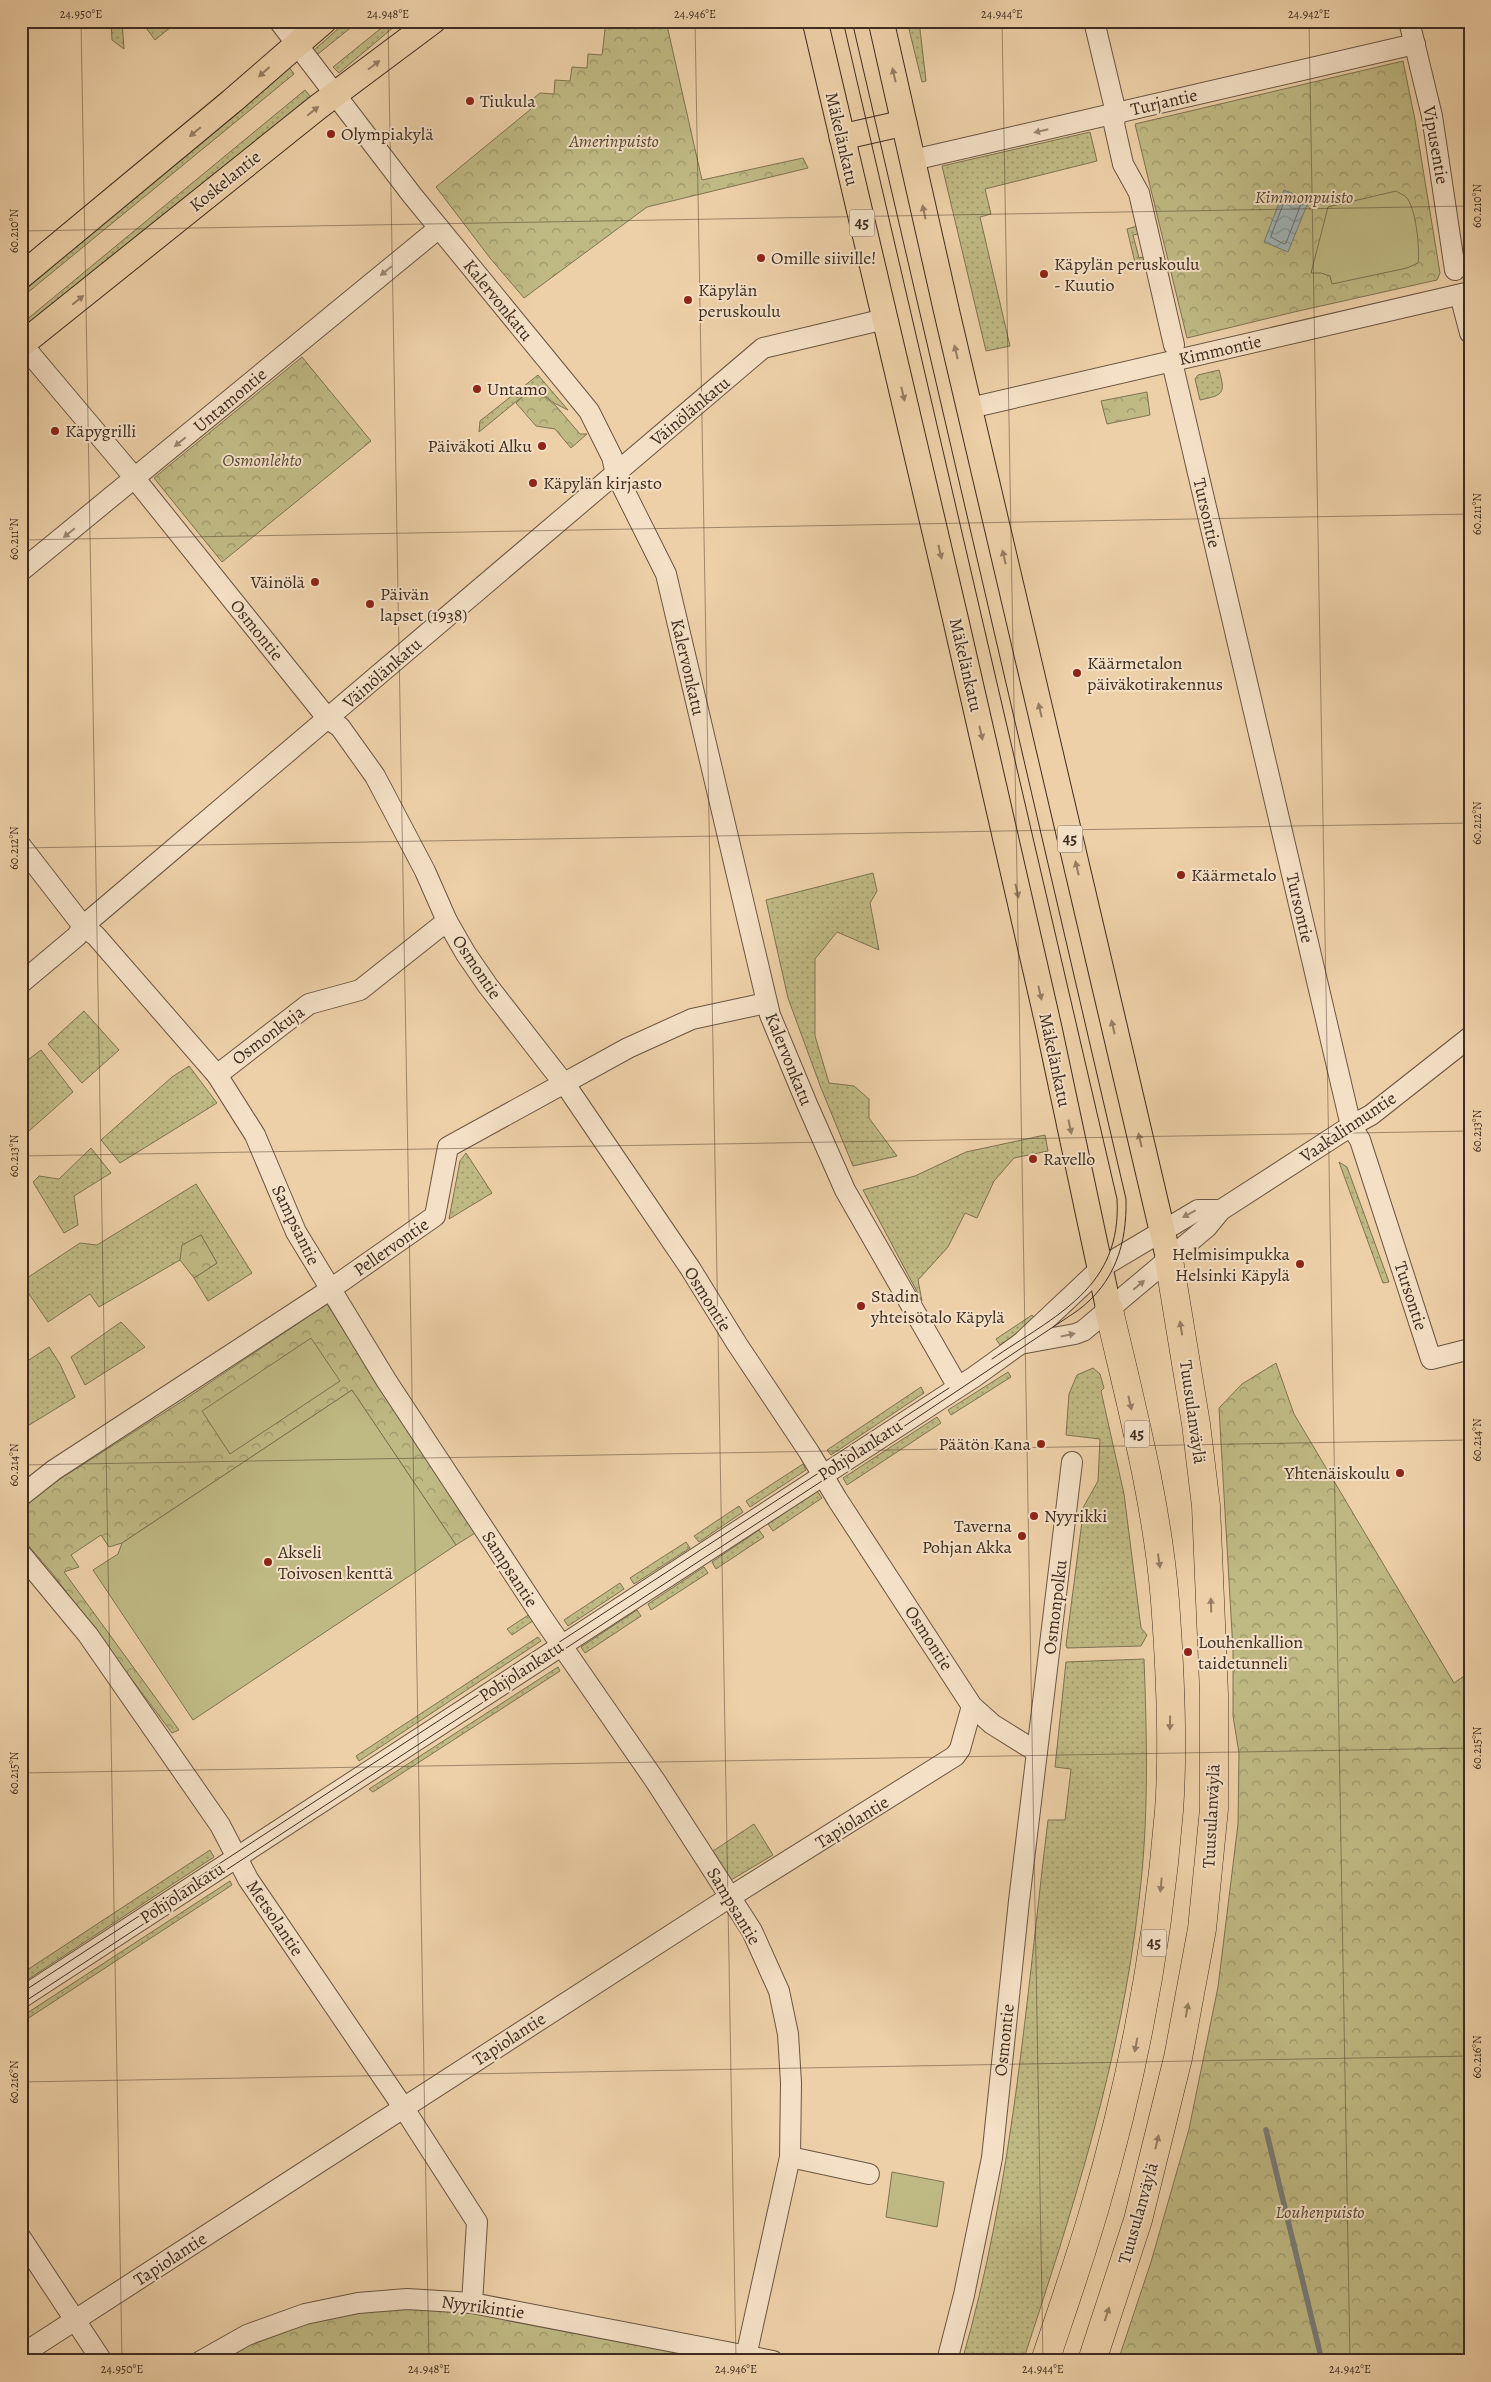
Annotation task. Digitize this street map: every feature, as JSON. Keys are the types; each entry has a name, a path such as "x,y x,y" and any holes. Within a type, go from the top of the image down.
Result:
{"highway":[{"name":"Tuusulanväylä","path":"1092,2361 1138,2220 1178,2058 1202,1929 1214,1809 1214,1694 1206,1506 1195,1415 1169,1260"},
{"name":"45","path":"1045,2361 1095,2207 1135,2049 1157,1928 1169,1808 1170,1692 1165,1598 1144,1464 1109,1310"}],"main road":[{"path":"21,276 232,101 324,21"},
{"name":"Koskelantie","path":"22,344 335,94 433,21"},
{"name":"Mäkelänkatu","path":"815,21 1049,1028 1102,1267 1109,1310"},
{"name":"45","path":"881,21 1169,1260"},
{"path":"842,137 904,122"}],"street":[{"name":"Kalervonkatu","path":"278,21 439,228 589,411 612,457 616,474 666,574 766,1003 806,1104 846,1190 958,1387"},
{"name":"Tursontie","path":"1094,21 1116,113 1114,124 1123,164 1139,193 1173,353 1351,1126 1360,1140 1431,1359 1470,1349"},
{"name":"Vipusentie","path":"1409,21 1432,116 1455,270"},
{"name":"Turjantie","path":"913,160 1414,44"},
{"name":"Untamontie","path":"21,571 139,484 439,228"},
{"name":"Kimmontie","path":"970,408 1173,353 1465,294"},
{"path":"1465,294 1470,333"},
{"name":"Väinölänkatu","path":"21,984 78,936 83,926 763,348 885,319"},
{"name":"Osmontie","path":"22,344 139,484 328,719 340,727 375,776 425,870 447,921 488,986 563,1082 690,1268 737,1344 972,1706 992,1724 1037,1752 992,2158 964,2295 946,2361"},
{"name":"Sampsantie","path":"21,846 83,926 96,936 217,1075 255,1135 296,1232 386,1380 656,1782 752,1930 779,1991 788,2034 791,2083 790,2157 746,2358"},
{"name":"Osmonkuja","path":"217,1075 309,1004 360,990 447,921"},
{"name":"Pellervontie","path":"21,1496 54,1470 330,1289 435,1216 448,1146 628,1048 692,1019 766,1003"},
{"name":"Vaakalinnuntie","path":"1169,1260 1207,1227 1221,1210 1376,1111 1470,1037"},
{"path":"1161,1231 1198,1210 1221,1210"},
{"name":"Pohjolankatu","path":"21,1998 236,1856 958,1387 1020,1344 1102,1267 1161,1231"},
{"name":"Pohjolankatu","path":"1020,1344 1083,1331 1169,1260"},
{"name":"Osmonpolku","path":"1037,1752 1072,1462"},
{"name":"Metsolantie","path":"21,1554 45,1580 104,1658 220,1825 248,1879 403,2107 476,2222 472,2303"},
{"name":"Tapiolantie","path":"21,2355 403,2107 955,1756 960,1749 972,1706"},
{"path":"790,2157 869,2174"},
{"path":"21,2238 102,2361"},
{"name":"Nyyrikintie","path":"201,2361 247,2335 305,2314 358,2304 408,2299 472,2303 746,2358 772,2361"}],"green space":[{"path":"111,21 122,21 124,49 112,40"},
{"path":"141,21 177,21 177,22 155,40"},
{"path":"347,21 359,21 318,54 314,50"},
{"path":"390,21 401,21 339,73 333,67"},
{"name":"Amerinpuisto","path":"606,21 666,21 702,180 803,158 808,168 647,207 524,298 490,258 436,187 531,109 528,103 540,93 554,94 555,80 570,81 572,67 587,68 588,54 602,55"},
{"path":"907,21 919,21 926,81 922,82"},
{"name":"Kimmonpuisto","path":"1403,61 1415,120 1440,273 1437,280 1187,338 1135,124"},
{"path":"289,67 294,74 21,298 21,288"},
{"path":"305,90 311,97 31,328 25,321"},
{"path":"1090,132 1097,161 985,189 991,214 980,217 1010,346 986,351 942,166"},
{"path":"1396,191 1406,197 1415,219 1418,239 1418,263 1407,268 1332,284 1330,276 1321,273 1311,273 1328,207"},
{"path":"1141,225 1143,233 1133,235 1139,258 1149,256 1151,264 1136,267 1127,229"},
{"name":"Osmonlehto","path":"302,357 371,441 222,562 154,478"},
{"path":"1219,370 1222,384 1221,392 1214,397 1200,400 1195,379 1198,375"},
{"path":"538,375 568,410 554,403 534,387 479,432 480,421"},
{"path":"533,387 556,406 580,434 587,434 571,448 555,429 536,426 516,403"},
{"path":"1147,392 1150,415 1107,424 1101,401"},
{"path":"873,873 877,891 870,903 879,950 837,932 815,959 815,1036 829,1083 854,1086 869,1099 869,1118 897,1156 853,1166 821,1088 788,998 766,900"},
{"path":"84,1011 119,1050 82,1083 48,1044"},
{"path":"41,1050 73,1092 21,1138 21,1065"},
{"path":"189,1066 217,1103 120,1163 101,1140 172,1077"},
{"path":"1045,1135 1048,1151 1014,1158 994,1181 977,1218 965,1213 948,1247 918,1280 922,1301 863,1190 915,1176 966,1152"},
{"path":"91,1148 111,1173 74,1196 78,1225 64,1233 33,1182 39,1176 59,1179"},
{"path":"466,1153 492,1193 449,1219 460,1161"},
{"path":"1339,1162 1347,1167 1389,1282 1383,1283"},
{"path":"196,1184 252,1273 208,1301 194,1278 217,1263 201,1235 183,1245 180,1260 99,1307 90,1294 48,1322 21,1282 80,1243 97,1245"},
{"path":"201,1235 217,1263 194,1278 180,1260 182,1245"},
{"path":"327,1304 475,1533 456,1545 352,1390 122,1543 109,1547 101,1535 71,1555 79,1567 64,1572 179,1730 172,1733 52,1573 21,1537 21,1507 60,1479 184,1400"},
{"path":"1032,1315 1036,1320 1000,1345 996,1339"},
{"path":"121,1322 145,1347 85,1385 71,1357"},
{"path":"311,1338 340,1381 230,1454 202,1411"},
{"path":"49,1347 60,1364 75,1397 21,1430 21,1365"},
{"name":"Louhenpuisto","path":"1276,1363 1294,1414 1454,1683 1470,1672 1470,2361 1118,2361 1151,2262 1189,2129 1218,1987 1238,1824 1239,1753 1233,1716 1233,1650 1219,1408 1242,1384"},
{"path":"1093,1368 1100,1374 1104,1388 1101,1391 1124,1494 1141,1628 1147,1635 1141,1646 1067,1648 1066,1645 1084,1506 1098,1481 1100,1439 1066,1435 1069,1394 1077,1375"},
{"path":"1008,1372 1011,1377 951,1415 948,1410"},
{"path":"921,1387 924,1393 831,1455 827,1450"},
{"name":"Akseli Toivosen kenttä","path":"352,1390 456,1545 193,1720 93,1570 118,1554 122,1543"},
{"path":"937,1417 941,1423 847,1485 843,1478"},
{"path":"803,1464 806,1470 750,1507 746,1501"},
{"path":"817,1491 822,1498 773,1531 768,1524"},
{"path":"739,1506 743,1512 699,1542 694,1536"},
{"path":"759,1530 764,1537 716,1569 712,1562"},
{"path":"686,1542 690,1548 634,1584 630,1578"},
{"path":"704,1567 708,1573 651,1610 648,1604"},
{"path":"620,1583 624,1589 568,1626 564,1620"},
{"path":"637,1610 641,1616 585,1653 581,1647"},
{"path":"530,1614 534,1620 512,1635 507,1629"},
{"path":"538,1637 541,1641 359,1761 356,1756"},
{"path":"1144,1659 1146,1810 1139,1900 1131,1960 1120,2018 1093,2134 1060,2247 1023,2361 962,2361 994,2228 1006,2160 1025,2024 1048,1820 1065,1820 1071,1769 1055,1767 1066,1662"},
{"path":"558,1667 560,1671 373,1792 369,1789"},
{"path":"754,1824 773,1855 731,1880 713,1851"},
{"path":"210,1850 214,1857 21,1984 21,1974"},
{"path":"230,1881 232,1885 21,2023 21,2017"},
{"path":"892,2172 944,2182 937,2227 886,2217"},
{"path":"407,2305 461,2311 723,2361 214,2361 229,2351 307,2321"}],"water":[{"path":"1284,190 1309,200 1288,252 1264,242"}],"waterway":[{"path":"1266,2130 1322,2361"}],"tram line":[{"path":"843,21 1117,1199 1116,1230 1109,1255 1097,1277 1061,1313 992,1359"},
{"path":"21,2004 825,1479 1077,1311 1101,1288 1116,1261 1124,1232 1126,1199 852,21"},
{"path":"21,1993 949,1388"}],"place":[{"name":"Tiukula","path":"470,101"},
{"name":"Olympiakylä","path":"331,134"},
{"name":"Omille siiville!","path":"761,258"},
{"name":"Käpylän peruskoulu - Kuutio","path":"1044,274"},
{"name":"Käpylän peruskoulu","path":"688,300"},
{"name":"Untamo","path":"477,389"},
{"name":"Käpygrilli","path":"55,431"},
{"name":"Päiväkoti Alku","path":"542,446"},
{"name":"Käpylän kirjasto","path":"533,483"},
{"name":"Väinölä","path":"315,582"},
{"name":"Päivän lapset (1938)","path":"370,604"},
{"name":"Käärmetalon päiväkotirakennus","path":"1077,673"},
{"name":"Käärmetalo","path":"1181,875"},
{"name":"Ravello","path":"1033,1159"},
{"name":"Helmisimpukka Helsinki Käpylä","path":"1300,1264"},
{"name":"Stadin yhteisötalo Käpylä","path":"861,1306"},
{"name":"Päätön Kana","path":"1041,1444"},
{"name":"Yhtenäiskoulu","path":"1400,1473"},
{"name":"Nyyrikki","path":"1034,1516"},
{"name":"Taverna Pohjan Akka","path":"1022,1536"},
{"name":"Akseli Toivosen kenttä","path":"268,1562"},
{"name":"Louhenkallion taidetunneli","path":"1188,1652"}]}
